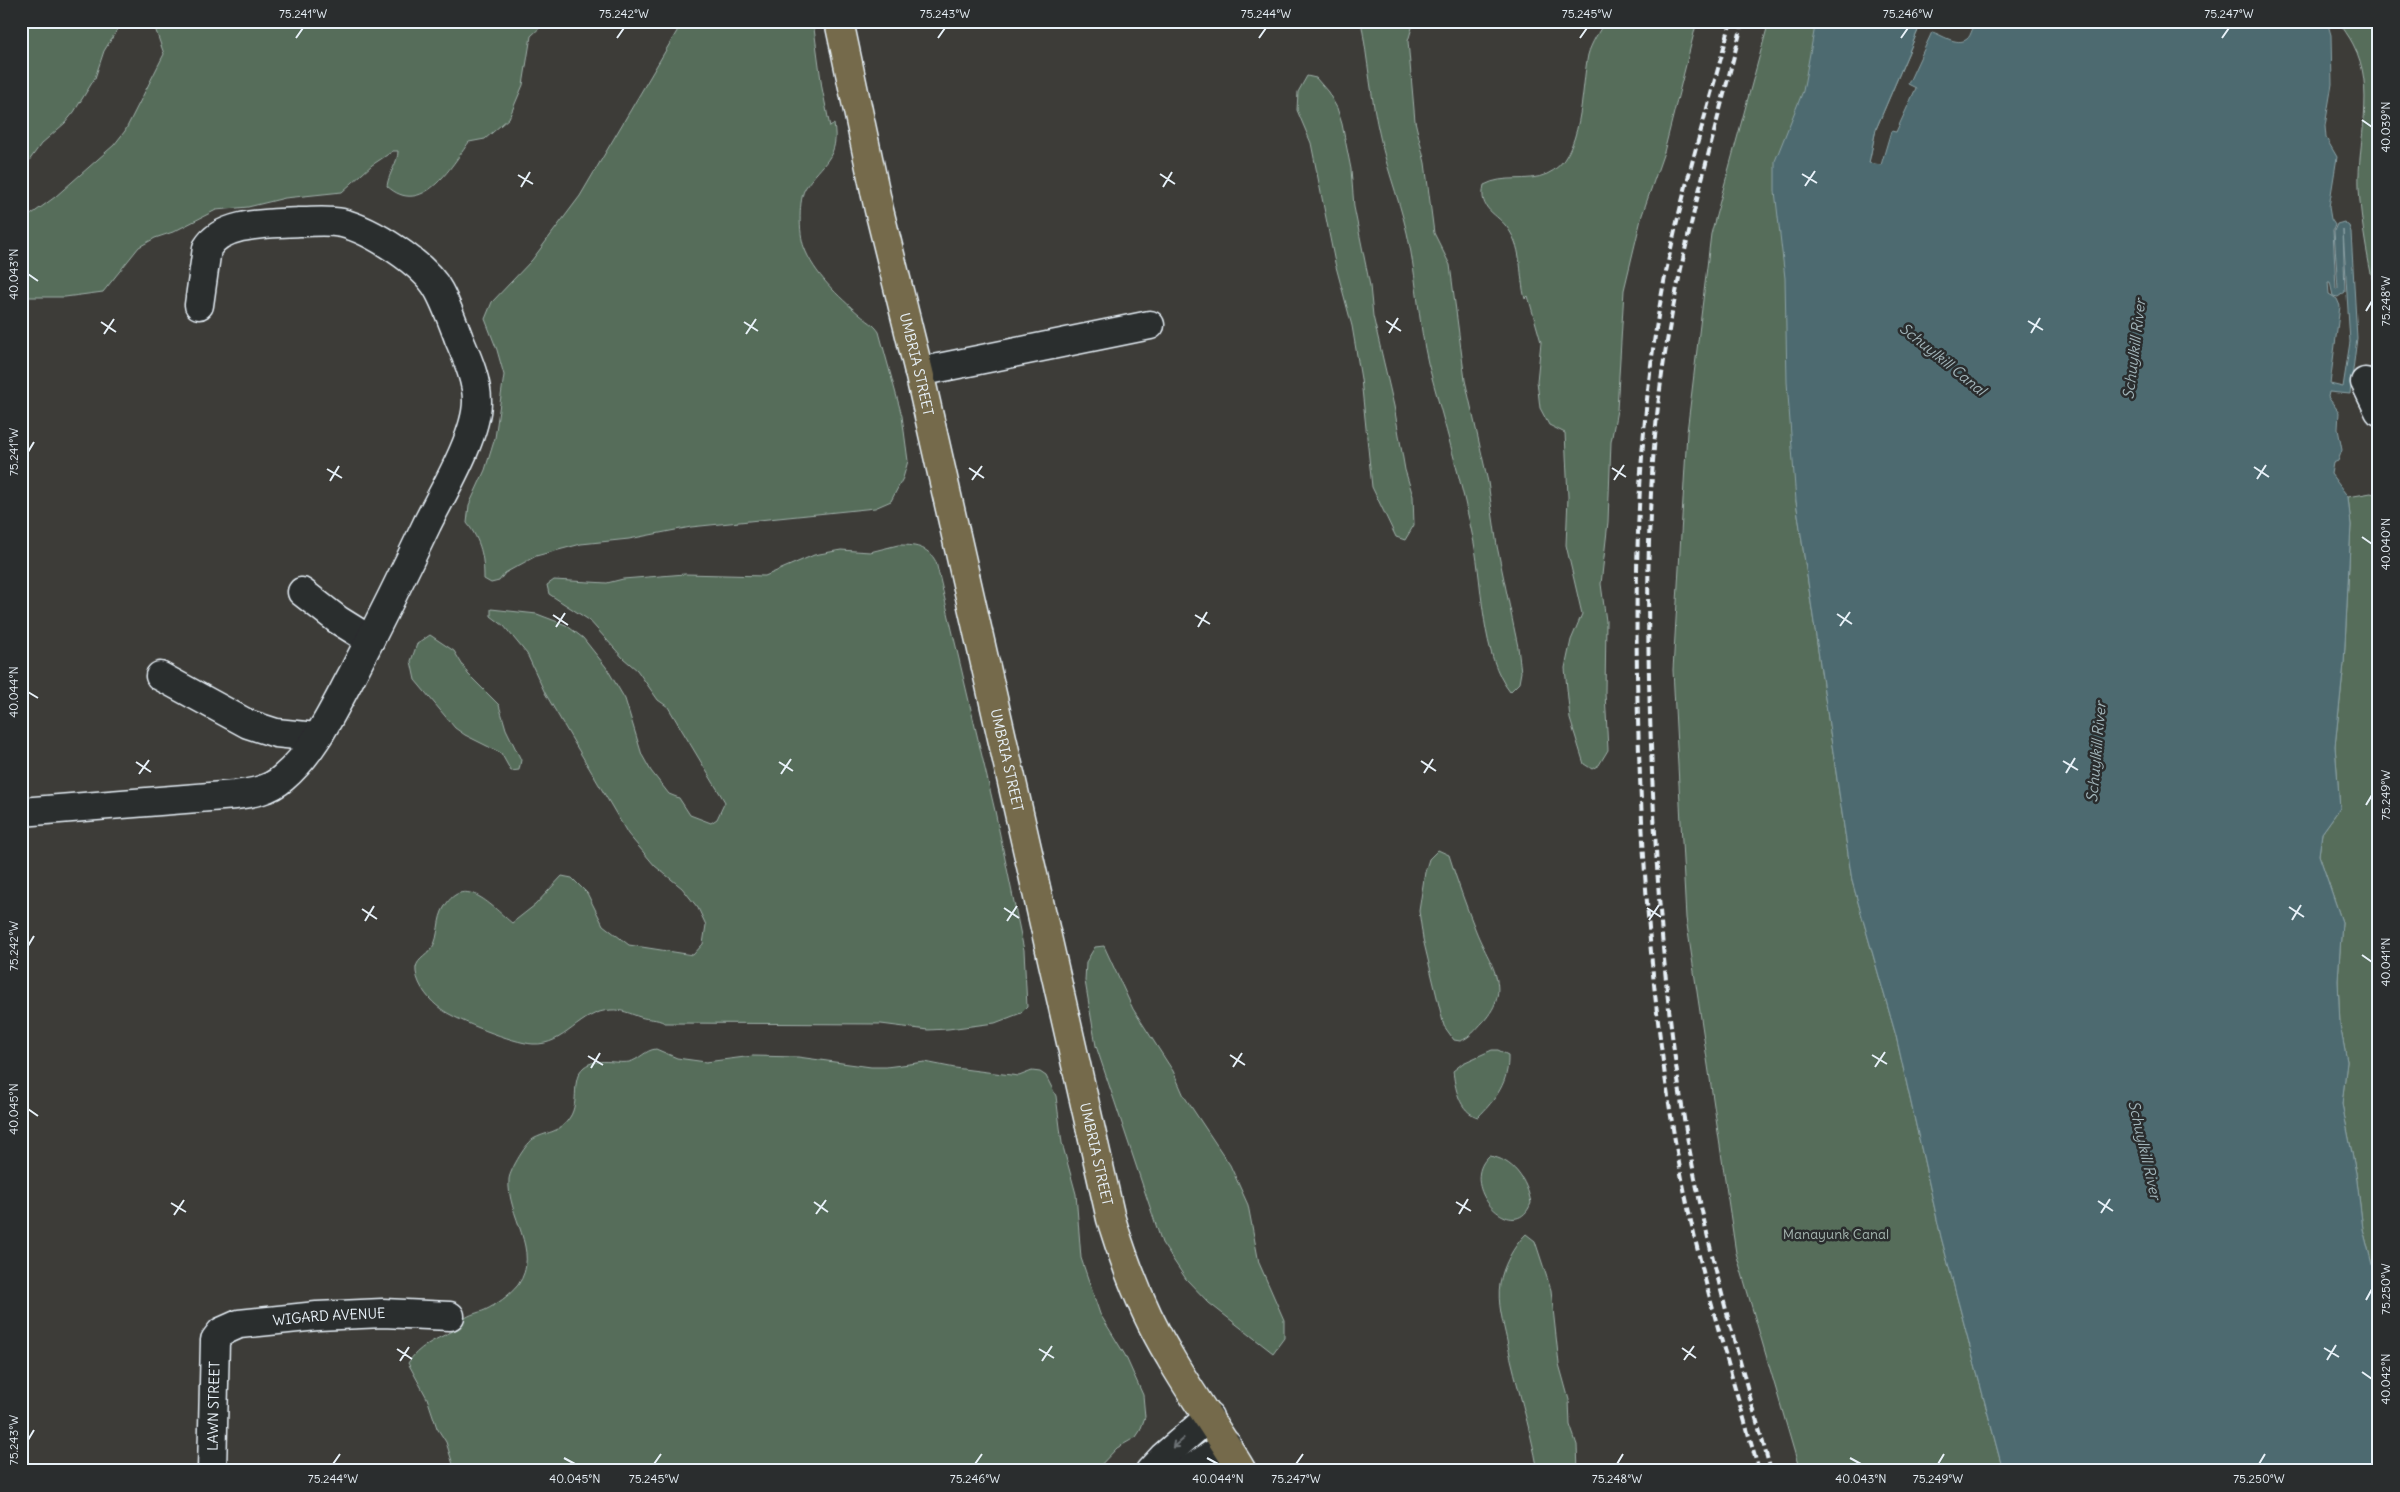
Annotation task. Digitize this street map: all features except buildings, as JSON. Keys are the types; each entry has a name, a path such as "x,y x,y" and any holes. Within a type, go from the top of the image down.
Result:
{"main road":[{"name":"UMBRIA STREET","path":"839,21 879,210 919,372 1111,1220 1127,1268 1149,1318 1170,1357 1242,1471"}],"street":[{"path":"21,812 235,795 261,790 282,780 304,756 316,737 370,640 460,456 475,417 477,400 466,357 439,290 415,265 384,242 354,227 329,221 297,222 247,227 230,230 217,236 207,248 199,305"},
{"path":"919,372 1150,325"},
{"path":"2366,382 2379,412"},
{"path":"302,592 338,620 370,640"},
{"path":"160,676 248,724 276,732 316,737"},
{"name":"WIGARD AVENUE","path":"215,1340 221,1332 240,1324 317,1316 383,1313 450,1316"},
{"name":"LAWN STREET","path":"212,1471 215,1340"},
{"path":"1150,1471 1163,1456 1209,1417"},
{"path":"1187,1471 1227,1445"}],"green space":[{"path":"21,21 127,21 117,30 104,51 95,78 74,112 65,123 41,144 21,172"},
{"path":"157,21 547,21 531,36 523,85 509,118 485,139 469,142 454,164 424,193 412,196 400,194 387,186 398,155 398,151 393,151 372,165 342,192 285,198 248,207 216,210 173,232 155,238 139,247 103,292 65,297 21,297 21,222 55,197 114,145 125,131 164,54 155,28"},
{"path":"683,21 813,21 822,88 830,127 834,124 835,135 832,153 803,192 800,216 802,241 808,257 820,275 835,292 879,332 902,416 908,461 903,478 891,501 875,508 691,527 629,539 581,544 536,556 505,573 499,581 491,583 484,579 481,550 476,536 467,523 469,505 485,470 495,438 504,375 485,319 492,302 532,260 580,196"},
{"path":"1361,21 1414,21 1408,41 1415,121 1425,163 1434,233 1450,265 1465,380 1488,482 1497,546 1518,647 1521,672 1519,683 1510,692 1500,677 1488,640 1474,543 1428,363 1410,247 1383,151"},
{"path":"1605,21 1697,21 1664,152 1642,215 1624,290 1617,410 1611,442 1608,522 1601,584 1606,621 1605,693 1608,750 1599,765 1592,769 1584,764 1570,719 1565,668 1571,640 1582,614 1566,545 1568,497 1565,433 1549,425 1540,408 1537,381 1541,342 1528,296 1525,299 1517,246 1509,230 1486,206 1483,194 1484,185 1492,182 1539,177 1559,166 1568,153 1579,121 1588,55"},
{"name":"Manayunk Canal","path":"1769,21 1922,21 1876,129 1796,501 1852,881 1896,1036 1941,1237 2003,1471 1800,1471 1736,1253 1686,918 1673,670 1687,432 1711,234"},
{"path":"2339,21 2379,21 2379,309 2366,249 2359,188 2365,97 2364,79 2360,61 2353,44"},
{"path":"1307,76 1316,78 1328,92 1337,108 1342,124 1351,169 1354,207 1370,286 1373,316 1394,406 1405,470 1413,496 1414,525 1405,540 1396,537 1372,487 1361,379 1352,326 1335,263 1311,143 1297,110 1298,92"},
{"path":"2371,493 2379,496 2379,1292 2363,1229 2356,1173 2342,1104 2347,1061 2340,1025 2338,980 2342,922 2319,855 2322,833 2340,808 2335,746 2344,664 2351,525 2348,497"},
{"path":"898,545 910,545 925,550 936,562 995,811 1024,950 1027,1007 1021,1013 995,1023 928,1030 881,1024 665,1023 622,1011 611,1010 590,1016 554,1040 533,1044 500,1036 472,1025 449,1014 433,1002 419,983 416,972 417,964 432,948 440,916 445,906 453,897 461,893 479,896 512,923 535,905 562,876 572,878 587,893 603,925 629,945 693,955 703,944 706,925 698,908 682,888 655,866 628,834 545,693 527,654 504,626 491,616 491,609 537,614 566,625 583,638 606,667 625,699 642,755 651,771 669,794 679,798 690,815 711,823 717,819 725,802 668,707 658,700 637,670 623,658 589,620 549,594 547,585 554,580 607,583 623,579 685,574 765,576 814,555 841,550 870,552"},
{"path":"430,635 454,651 468,674 499,705 506,729 521,760 519,770 511,771 501,753 455,728 415,680 411,661 417,644"},
{"path":"1438,850 1449,855 1472,922 1492,965 1498,987 1497,998 1492,1010 1473,1033 1460,1041 1454,1040 1444,1026 1423,939 1419,911 1429,859"},
{"path":"1104,946 1133,1009 1173,1071 1184,1096 1230,1165 1248,1205 1259,1263 1284,1320 1284,1338 1273,1353 1209,1303 1186,1279 1162,1243 1096,1046 1085,981 1086,962 1095,947"},
{"path":"656,1049 677,1058 706,1062 753,1056 798,1057 871,1067 925,1062 955,1068 1019,1076 1032,1071 1040,1072 1046,1076 1056,1096 1062,1143 1076,1194 1081,1258 1100,1314 1125,1355 1143,1395 1145,1417 1136,1437 1117,1448 1095,1471 455,1471 446,1442 437,1428 427,1398 408,1363 422,1348 453,1331 466,1317 498,1303 518,1285 524,1272 526,1259 525,1246 510,1192 510,1175 519,1156 532,1140 558,1129 570,1117 573,1111 577,1078 580,1072 584,1067 595,1062 629,1062"},
{"path":"1492,1050 1498,1050 1508,1055 1508,1065 1504,1082 1496,1097 1478,1117 1466,1110 1462,1104 1453,1071 1463,1063"},
{"path":"1489,1156 1505,1161 1518,1172 1526,1186 1531,1203 1523,1215 1513,1218 1502,1215 1492,1207 1484,1196 1479,1182 1481,1168"},
{"path":"1526,1234 1535,1241 1551,1290 1559,1364 1569,1400 1570,1425 1577,1445 1578,1471 1538,1471 1504,1327 1499,1298 1501,1278 1513,1250"}],"water":[{"path":"1816,21 1922,21 1876,129 1869,163 1881,165 1891,131 1896,132 1916,88 1908,84 1932,32 1959,42 1969,37 1977,21 2327,21 2331,35 2332,84 2325,126 2326,138 2337,157 2329,207 2331,219 2335,225 2333,230 2336,289 2338,288 2334,231 2337,224 2344,222 2349,226 2351,232 2357,338 2350,394 2329,392 2328,397 2339,412 2338,429 2342,450 2338,461 2333,463 2331,474 2348,497 2351,525 2344,664 2335,746 2340,808 2322,833 2319,855 2342,922 2338,980 2340,1025 2347,1061 2342,1104 2356,1173 2363,1229 2379,1292 2379,1471 2003,1471 1941,1237 1896,1036 1852,881 1796,501 1787,382 1785,278 1775,191 1775,161 1803,91","holes":["2343,230 2350,342 2343,387 2330,384 2340,306 2337,299 2329,294 2328,282 2330,282 2333,296 2338,297 2345,292"]}],"railway":[{"path":"1731,21 1672,242 1650,370 1638,533 1637,697 1647,906 1670,1112 1695,1241 1759,1471"},
{"path":"1743,21 1687,241 1669,329 1656,424 1652,473 1648,624 1657,871 1670,1017 1683,1115 1700,1202 1718,1279 1771,1471"}],"water label":[{"name":"Schuylkill River","path":"2134,349"},
{"name":"Schuylkill Canal","path":"1943,359"},
{"name":"Schuylkill River","path":"2096,752"},
{"name":"Schuylkill River","path":"2145,1150"}]}
